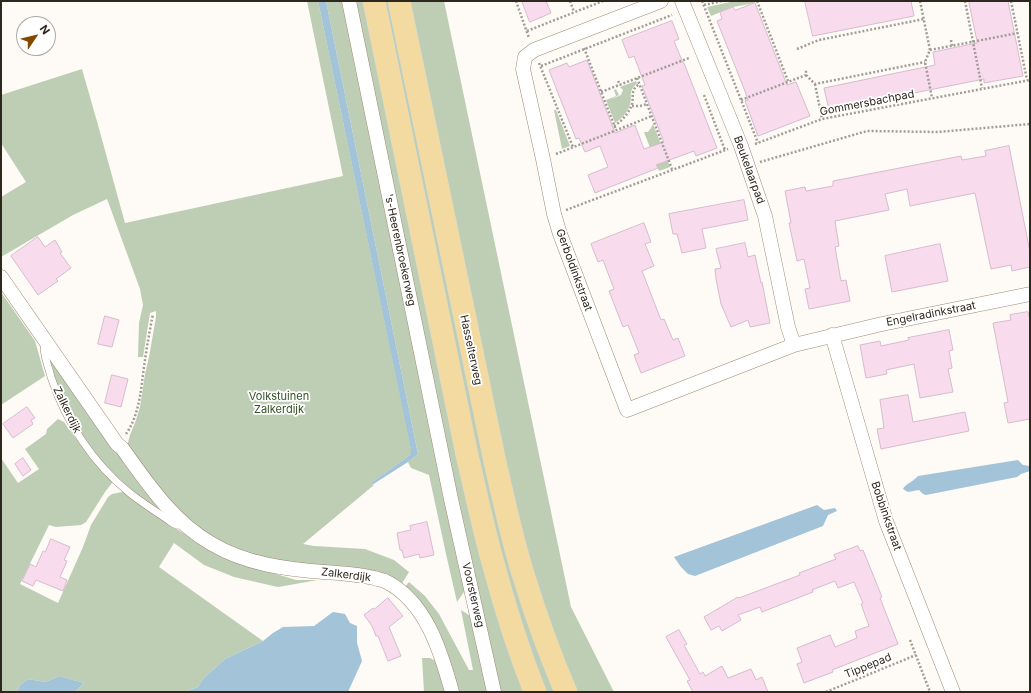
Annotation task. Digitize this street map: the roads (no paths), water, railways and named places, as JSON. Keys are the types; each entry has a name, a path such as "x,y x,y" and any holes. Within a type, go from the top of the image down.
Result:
{"main road":[{"path":"374,1 480,512 495,571 534,692"},
{"name":"Hasselterweg","path":"399,1 494,462 524,578 542,633 566,692"}],"street":[{"name":"'s-Heerenbroekerweg","path":"349,1 451,498"},
{"name":"Gerboldinkstraat","path":"661,1 534,50 525,57 523,69 554,214 563,243 627,410 794,345 832,336"},
{"name":"Beukelaarpad","path":"682,1 741,146 765,216 788,327 794,345"},
{"name":"Zalkerdijk","path":"1,277 117,444 122,448 168,509 183,524 192,532 212,545 234,555 263,564 295,569 365,576 384,581 399,590 416,608 436,642 452,692"},
{"name":"Engelradinkstraat","path":"832,336 882,324 1030,294"},
{"name":"Bobbinkstraat","path":"832,336 886,521 953,692"},
{"name":"Voorsterweg","path":"451,498 494,692"}],"lane":[{"name":"Zalkerdijk","path":"46,342 44,348 55,388 69,419 87,448 108,472 131,494 175,524 183,524"}],"water":[{"path":"318,1 326,1 418,454 372,485 371,483 410,455 411,450"},
{"path":"1018,460 1023,465 1030,466 1030,471 1017,477 926,495 919,490 908,492 903,489 918,476"},
{"path":"817,505 824,510 835,508 837,511 828,515 823,526 695,576 688,574 674,557"},
{"path":"333,612 345,614 350,623 357,626 357,643 362,661 348,692 184,692 198,687 203,679 225,659 263,641 283,627 314,626"},
{"path":"59,676 84,683 75,692 17,692 20,685 28,679 46,682"}],"park label":[{"name":"Volkstuinen Zalkerdijk","path":"279,403"}]}
